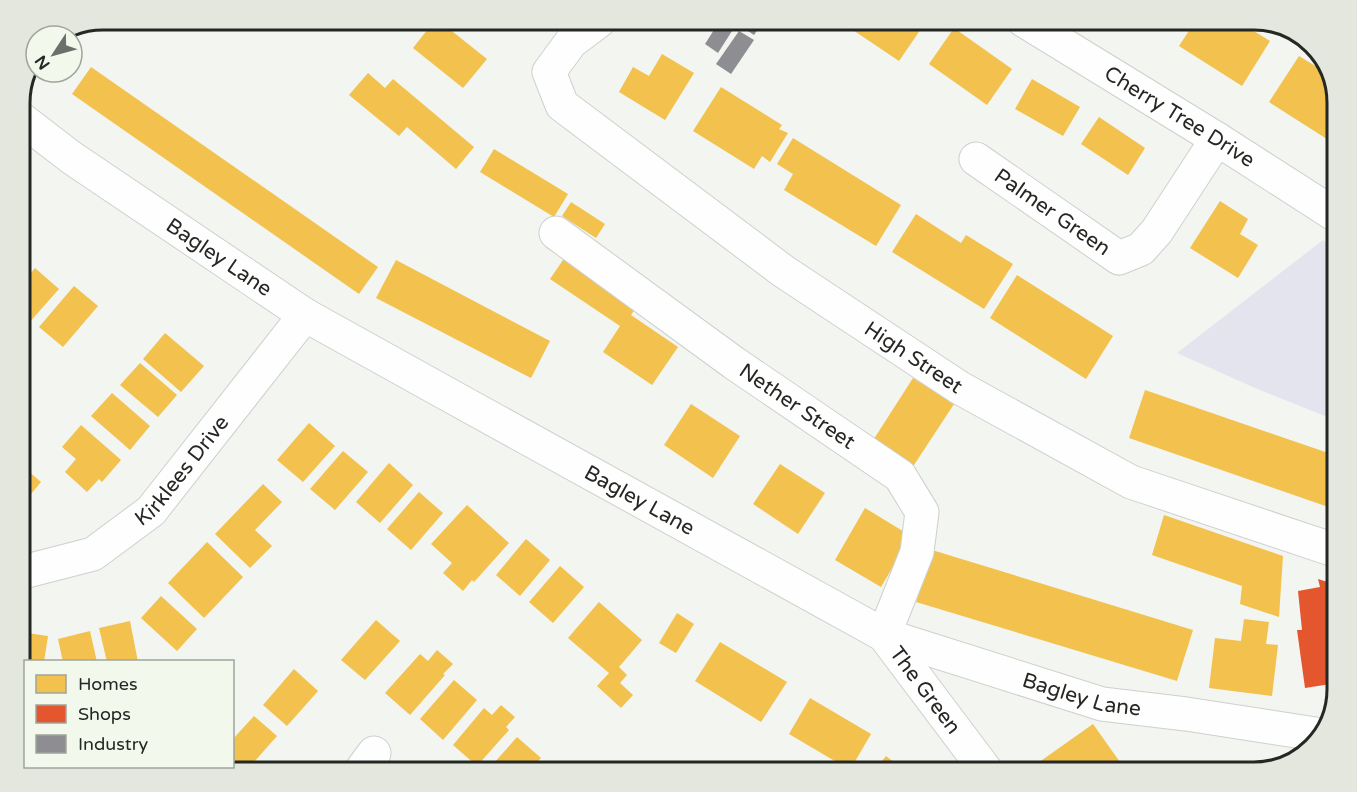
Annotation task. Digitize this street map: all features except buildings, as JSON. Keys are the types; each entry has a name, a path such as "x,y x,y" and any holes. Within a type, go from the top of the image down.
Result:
{"street":[{"name":"High Street","path":"587,30 571,42 549,72 562,105 783,271 960,388 1131,482 1327,548"},
{"name":"Cherry Tree Drive","path":"1039,30 1327,210"},
{"name":"Bagley Lane","path":"30,126 72,158 305,315 884,635 1102,704 1209,717 1312,733"},
{"name":"Palmer Green","path":"976,159 1119,258 1141,249 1157,231 1217,139"},
{"name":"Nether Street","path":"556,233 734,363 900,476 922,512 917,552 884,635"},
{"name":"Kirklees Drive","path":"30,570 93,554 151,511 305,315"},
{"name":"The Green","path":"884,635 979,762"}],"shaded area":[{"path":"1323,240 1327,243 1327,417 1177,353"}]}
